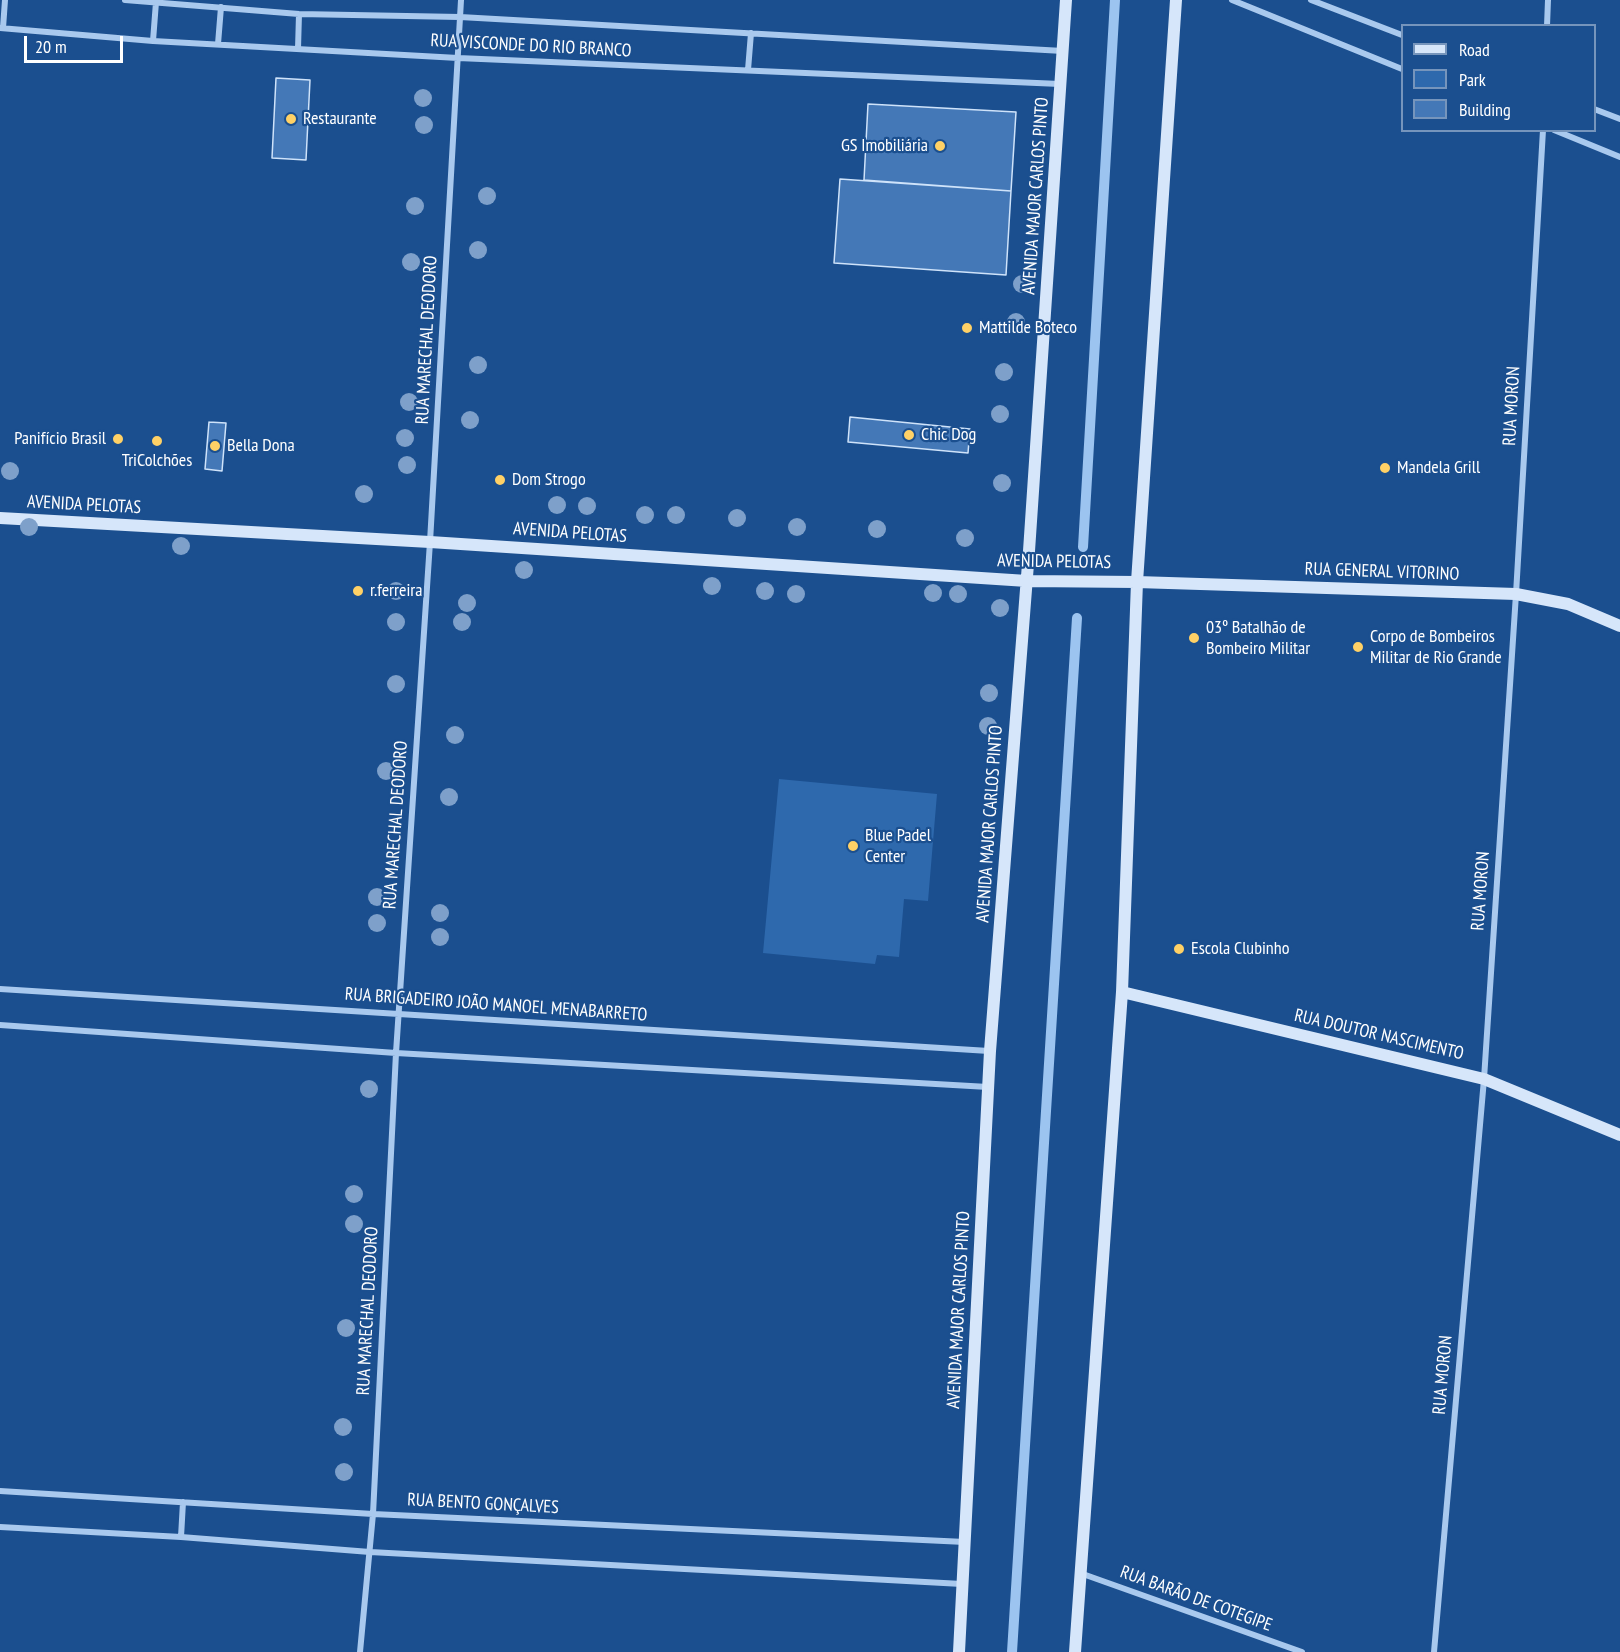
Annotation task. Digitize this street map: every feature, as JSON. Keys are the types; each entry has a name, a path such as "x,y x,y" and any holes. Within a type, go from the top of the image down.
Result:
{"street":[{"path":"1,28 5,0"},
{"name":"RUA VISCONDE DO RIO BRANCO","path":"125,0 299,14 460,17 1064,51"},
{"name":"RUA MARECHAL DEODORO","path":"360,1652 373,1514 398,1014 430,542 461,0"},
{"name":"AVENIDA MAJOR CARLOS PINTO","path":"959,1652 990,1051 1027,581 1066,0"},
{"path":"1075,1652 1122,992 1137,582 1176,0"},
{"path":"1232,0 1401,69"},
{"path":"1311,0 1401,35"},
{"path":"1547,24 1548,0"},
{"path":"153,40 156,2"},
{"path":"218,44 221,7"},
{"path":"298,49 299,14"},
{"name":"RUA VISCONDE DO RIO BRANCO","path":"1,28 153,40 458,58 1062,84"},
{"path":"748,70 751,33"},
{"path":"1596,110 1620,119"},
{"name":"RUA MORON","path":"1434,1652 1484,1079 1516,594 1543,132"},
{"path":"1559,132 1620,157"},
{"name":"AVENIDA PELOTAS","path":"0,518 430,542 1027,581 1137,582"},
{"name":"RUA GENERAL VITORINO","path":"1137,582 1516,594 1568,604 1620,626"},
{"name":"RUA BRIGADEIRO JOÃO MANOEL MENABARRETO","path":"0,988 990,1051"},
{"name":"RUA DOUTOR NASCIMENTO","path":"1122,992 1484,1079 1620,1135"},
{"path":"0,1025 396,1053 988,1087"},
{"name":"RUA BENTO GONÇALVES","path":"0,1491 373,1514 965,1542"},
{"path":"181,1537 183,1502"},
{"path":"0,1527 181,1537 370,1552 962,1584"},
{"name":"RUA BARÃO DE COTEGIPE","path":"1080,1574 1302,1652"}],"green space":[{"name":"Blue Padel Center","path":"779,779 937,794 928,901 904,899 899,957 877,955 875,964 763,953"}],"building":[{"name":"Restaurante","path":"276,78 310,80 306,160 272,158"},
{"name":"GS Imobiliária","path":"868,104 1016,112 1011,191 864,180"},
{"path":"840,179 1011,191 1006,275 834,263"},
{"name":"Chic Dog","path":"850,417 970,429 968,453 848,442"},
{"name":"Bella Dona","path":"209,422 226,423 222,471 205,469"}],"waterway":[{"path":"1083,547 1115,0"},
{"path":"1012,1652 1077,618"}],"place":[{"name":"Restaurante","path":"291,119"},
{"name":"GS Imobiliária","path":"940,146"},
{"name":"Mattilde Boteco","path":"967,328"},
{"name":"Chic Dog","path":"909,435"},
{"name":"Panifício Brasil","path":"118,439"},
{"name":"TriColchões","path":"157,441"},
{"name":"Bella Dona","path":"215,446"},
{"name":"Mandela Grill","path":"1385,468"},
{"name":"Dom Strogo","path":"500,480"},
{"name":"r.ferreira","path":"358,591"},
{"name":"03º Batalhão de Bombeiro Militar","path":"1194,638"},
{"name":"Corpo de Bombeiros Militar de Rio Grande","path":"1358,647"},
{"name":"Blue Padel Center","path":"853,846"},
{"name":"Escola Clubinho","path":"1179,949"}]}
